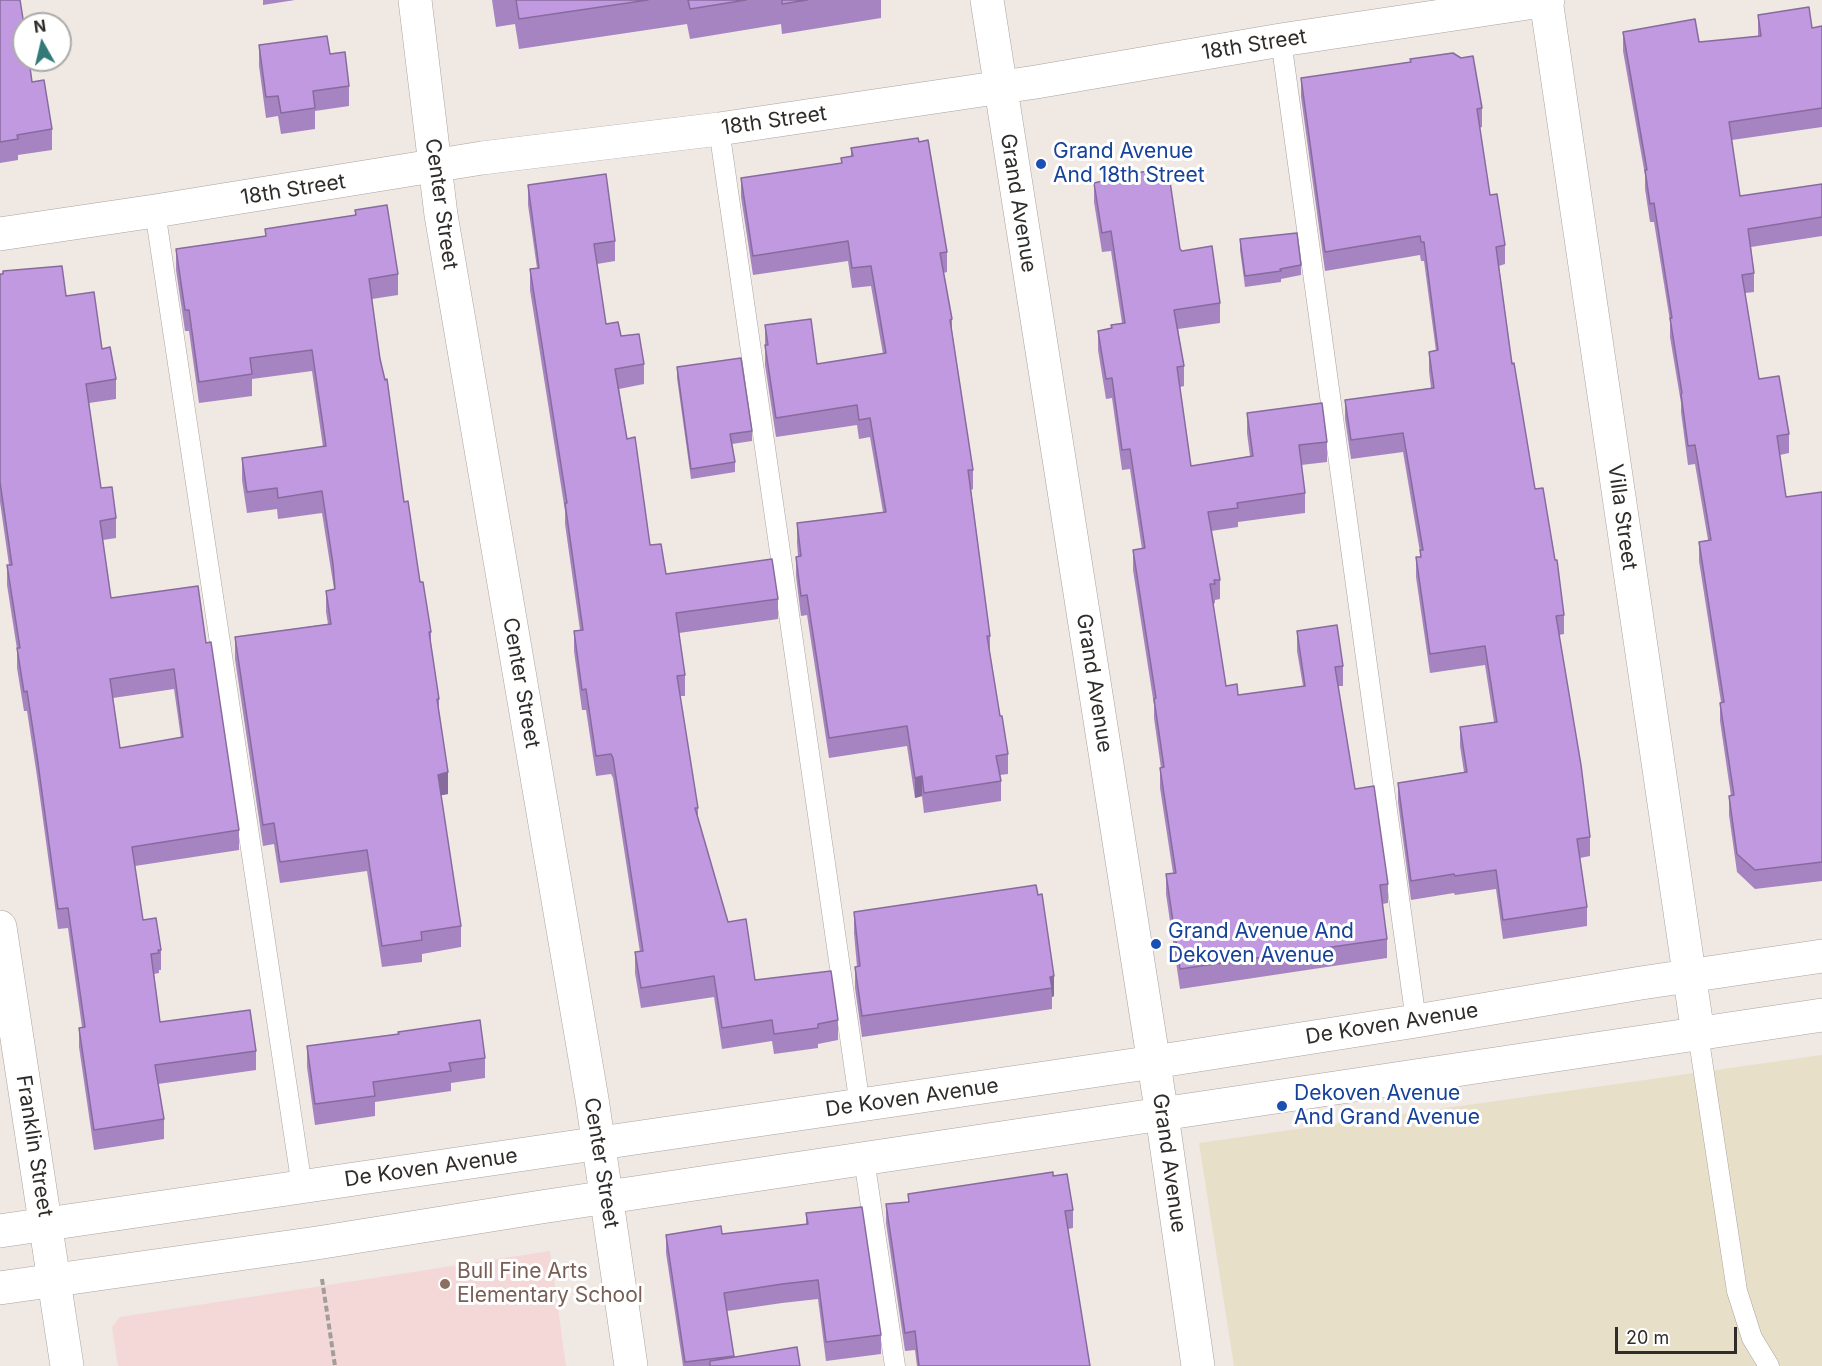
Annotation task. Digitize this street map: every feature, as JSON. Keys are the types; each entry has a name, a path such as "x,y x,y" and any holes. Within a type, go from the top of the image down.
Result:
{"street":[{"name":"Center Street","path":"415,0 441,215 599,1144 631,1366"},
{"name":"Grand Avenue","path":"987,0 1154,1062 1198,1366"},
{"name":"18th Street","path":"0,234 482,158 719,129 1000,87 1281,40 1547,0"},
{"name":"Villa Street","path":"1547,0 1698,1034"},
{"name":"Franklin Street","path":"0,927 67,1366"},
{"name":"De Koven Avenue","path":"0,1232 1154,1062 1689,975 1822,956"},
{"path":"0,1288 317,1243 607,1197 1822,1015"}],"lane":[{"path":"1281,40 1416,1021"},
{"path":"719,129 860,1106"},
{"path":"155,211 302,1187"},
{"path":"1698,1034 1737,1291 1752,1338 1768,1366"},
{"path":"864,1159 895,1366"}],"path":[{"path":"317,1243 335,1366"}],"shaded area":[{"path":"1822,1055 1822,1366 1234,1366 1199,1143"},
{"name":"Bull Fine Arts Elementary School","path":"550,1251 566,1366 118,1366 112,1327 120,1317"}],"building":[{"path":"0,0 20,0 22,12 12,12 12,72 31,72 32,82 44,80 52,129 17,135 18,139 0,142"},
{"path":"516,0 648,0 519,19"},
{"path":"688,0 746,0 690,9"},
{"path":"782,0 807,0 782,4"},
{"path":"1809,7 1812,28 1822,26 1822,108 1729,122 1740,196 1822,184 1822,217 1748,229 1754,273 1742,275 1759,379 1779,376 1789,434 1777,436 1786,497 1822,492 1822,862 1755,870 1737,854 1729,796 1734,795 1720,703 1724,702 1699,542 1711,540 1695,445 1688,446 1670,318 1672,318 1654,203 1650,204 1645,170 1647,170 1623,32 1695,19 1699,42 1761,36 1758,15"},
{"path":"327,36 330,54 345,52 349,86 313,91 315,108 281,113 278,96 266,97 259,45"},
{"path":"1453,53 1461,58 1473,56 1482,108 1477,109 1490,195 1497,194 1505,245 1496,247 1512,364 1514,363 1535,489 1543,488 1555,560 1557,560 1564,615 1556,616 1581,765 1590,837 1577,839 1587,907 1503,920 1496,870 1411,881 1398,783 1467,772 1460,727 1497,722 1485,646 1430,654 1416,557 1421,557 1420,550 1423,550 1403,433 1351,440 1345,400 1434,388 1429,352 1438,350 1424,242 1421,242 1420,236 1325,252 1301,78 1411,62 1410,59"},
{"path":"918,138 919,142 928,140 947,252 940,253 952,319 950,320 973,470 968,470 990,636 987,636 1008,754 996,756 1001,781 924,793 922,776 915,778 907,726 829,738 807,595 801,596 796,557 801,556 797,523 886,512 870,418 859,420 857,405 776,418 765,345 768,345 765,325 811,319 817,364 886,353 871,266 852,268 848,241 753,256 741,178 842,163 841,158 853,156 851,148"},
{"path":"1168,168 1180,249 1182,251 1212,246 1220,303 1174,310 1184,366 1177,367 1191,466 1253,456 1247,413 1322,403 1327,442 1299,445 1305,493 1237,503 1238,508 1208,512 1220,580 1214,580 1215,584 1210,584 1226,686 1237,684 1238,695 1305,686 1297,631 1337,625 1343,666 1335,667 1355,789 1374,786 1388,884 1380,885 1387,939 1180,969 1166,874 1176,873 1160,768 1164,767 1154,699 1156,698 1133,550 1145,548 1130,449 1122,450 1112,378 1106,379 1098,331 1112,328 1111,325 1125,323 1111,231 1102,233 1094,183 1103,181 1103,178"},
{"path":"606,174 615,241 594,244 606,324 618,322 621,336 639,334 644,364 615,369 627,439 635,437 650,545 661,544 666,574 772,559 778,599 676,613 685,675 677,676 698,808 695,808 728,922 746,919 755,980 831,971 838,1020 818,1024 818,1028 774,1034 772,1020 722,1028 714,976 641,988 635,952 643,951 613,758 611,754 596,756 586,689 582,690 574,631 583,630 565,503 567,503 530,269 539,268 528,185"},
{"path":"387,205 398,274 369,279 380,359 385,380 387,379 404,502 408,501 420,582 423,582 431,632 429,632 439,699 437,699 448,772 438,775 461,926 421,932 422,940 382,946 367,850 280,862 274,823 263,825 235,637 331,624 326,591 335,589 322,491 278,498 277,488 247,492 242,458 326,446 312,350 250,358 252,374 199,382 189,310 185,310 176,249 266,236 265,229 356,215 355,210"},
{"path":"1297,233 1301,265 1280,269 1281,271 1245,276 1240,239"},
{"path":"62,266 66,296 94,292 102,349 110,347 116,379 86,384 101,488 112,487 116,518 100,521 111,598 198,586 206,643 211,642 239,830 132,847 143,920 156,918 161,950 158,950 159,953 151,954 160,1022 250,1010 256,1051 155,1065 164,1119 94,1130 79,1028 85,1027 68,908 58,909 27,691 24,692 17,648 20,648 7,565 12,565 0,482 0,274 3,274 3,271","holes":["174,669 183,737 120,748 110,679"]},
{"path":"741,358 752,431 730,434 735,462 691,469 677,367"},
{"path":"1036,885 1038,895 1042,894 1054,976 1050,977 1052,988 862,1016 855,967 860,966 854,912"},
{"path":"480,1020 485,1058 449,1063 451,1071 373,1082 375,1096 315,1104 307,1046 399,1034 398,1032"},
{"path":"1053,1172 1053,1176 1067,1174 1073,1210 1065,1211 1090,1366 919,1366 915,1331 905,1333 886,1204 909,1202 908,1194"},
{"path":"862,1207 881,1335 826,1342 818,1280 782,1284 724,1293 734,1356 685,1362 666,1235 721,1226 722,1234 808,1224 806,1213"},
{"path":"797,1347 800,1366 710,1366 710,1361"}],"place":[{"name":"Grand Avenue And 18th Street","path":"1041,164"},
{"name":"Grand Avenue And Dekoven Avenue","path":"1156,944"},
{"name":"Dekoven Avenue And Grand Avenue","path":"1282,1106"},
{"name":"Bull Fine Arts Elementary School","path":"445,1284"}]}
